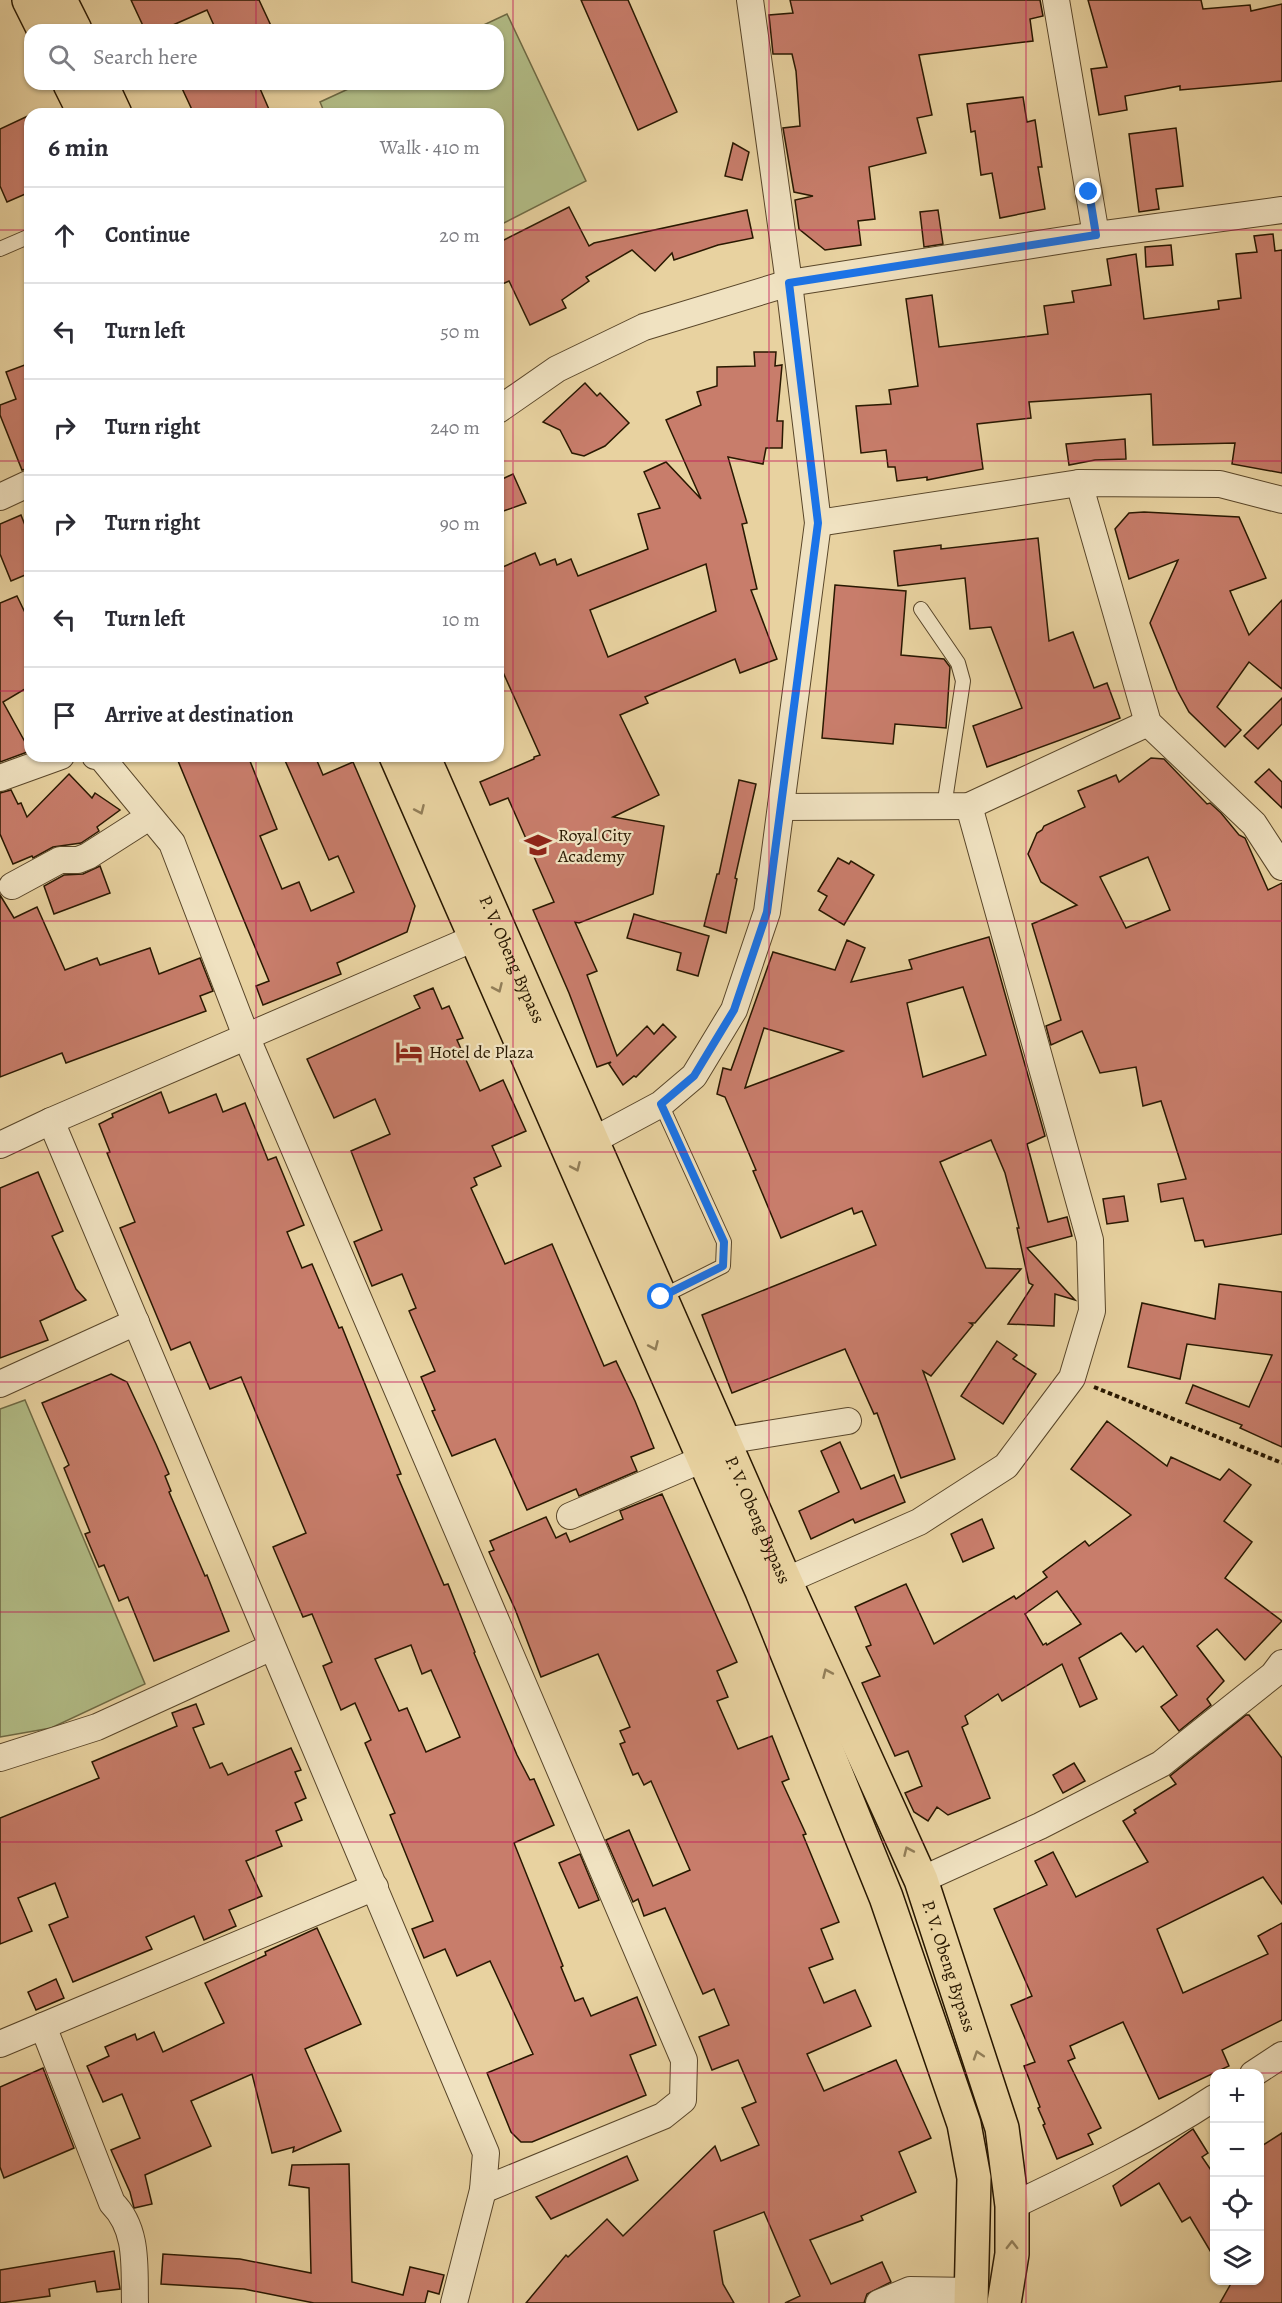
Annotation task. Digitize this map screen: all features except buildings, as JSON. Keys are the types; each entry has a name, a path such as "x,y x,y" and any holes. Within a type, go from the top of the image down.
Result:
{"highway":[{"path":"29,0 41,24"},
{"path":"60,0 72,24"},
{"path":"73,90 82,108"},
{"path":"104,90 112,108"},
{"name":"P. V. Obeng Bypass","path":"399,762 592,1141 661,1297 762,1591 886,1897 964,2124 974,2178 971,2297"},
{"name":"P. V. Obeng Bypass","path":"425,762 487,932 713,1450 785,1581 921,1880 1002,2128 1012,2206 1012,2254 1004,2303"}],"street":[{"path":"592,1141 661,1104 694,1076 734,1010 767,912 818,523 789,283 750,0"},
{"path":"1056,0 1096,235"},
{"path":"504,406 557,369 644,327 789,283 1096,235 1282,210"},
{"path":"818,523 1079,483 1220,484 1282,500"},
{"path":"1079,483 1148,723 1254,824 1282,867"},
{"path":"0,497 24,486"},
{"path":"781,807 957,807 1148,723"},
{"path":"0,778 44,762"},
{"path":"105,762 148,817 172,843 246,1036 684,2060 683,2100 663,2116 483,2190"},
{"path":"785,1581 919,1522 1006,1466 1072,1378 1092,1311 1090,1240 1042,1060 957,807"},
{"path":"12,886 60,860 78,860 88,856 148,817"},
{"path":"0,1145 487,932"},
{"path":"51,1121 486,2152 483,2190 454,2303"},
{"path":"0,1383 136,1322"},
{"path":"570,1516 713,1450 848,1420"},
{"path":"0,1758 97,1727 272,1647"},
{"path":"921,1880 1040,1826 1161,1764 1273,1675 1282,1663"},
{"path":"0,2044 375,1887"},
{"path":"43,2026 112,2203 123,2214 133,2241 135,2303"},
{"path":"1259,2069 1282,2055"},
{"path":"1012,2206 1093,2167 1210,2101"},
{"path":"879,2303 910,2290 971,2297"}],"lane":[{"path":"0,249 24,239"},
{"path":"921,609 958,663 963,681 957,807"},
{"path":"661,1104 724,1242 723,1266 661,1297"}],"path":[{"path":"1072,1378 1282,1464"}],"green space":[{"path":"507,14 586,181 504,223 504,108 322,108 320,102 346,90 504,90 504,24 486,24"},
{"path":"25,1400 145,1684 51,1728 0,1737 0,1409"}],"place":[{"name":"Royal City Academy","path":"538,845"},
{"name":"Hotel de Plaza","path":"409,1052"}],"route":[{"path":"661,1297 723,1266 724,1242 661,1104 694,1076 734,1010 767,912 818,523 789,283 1096,235 1089,192"}]}
